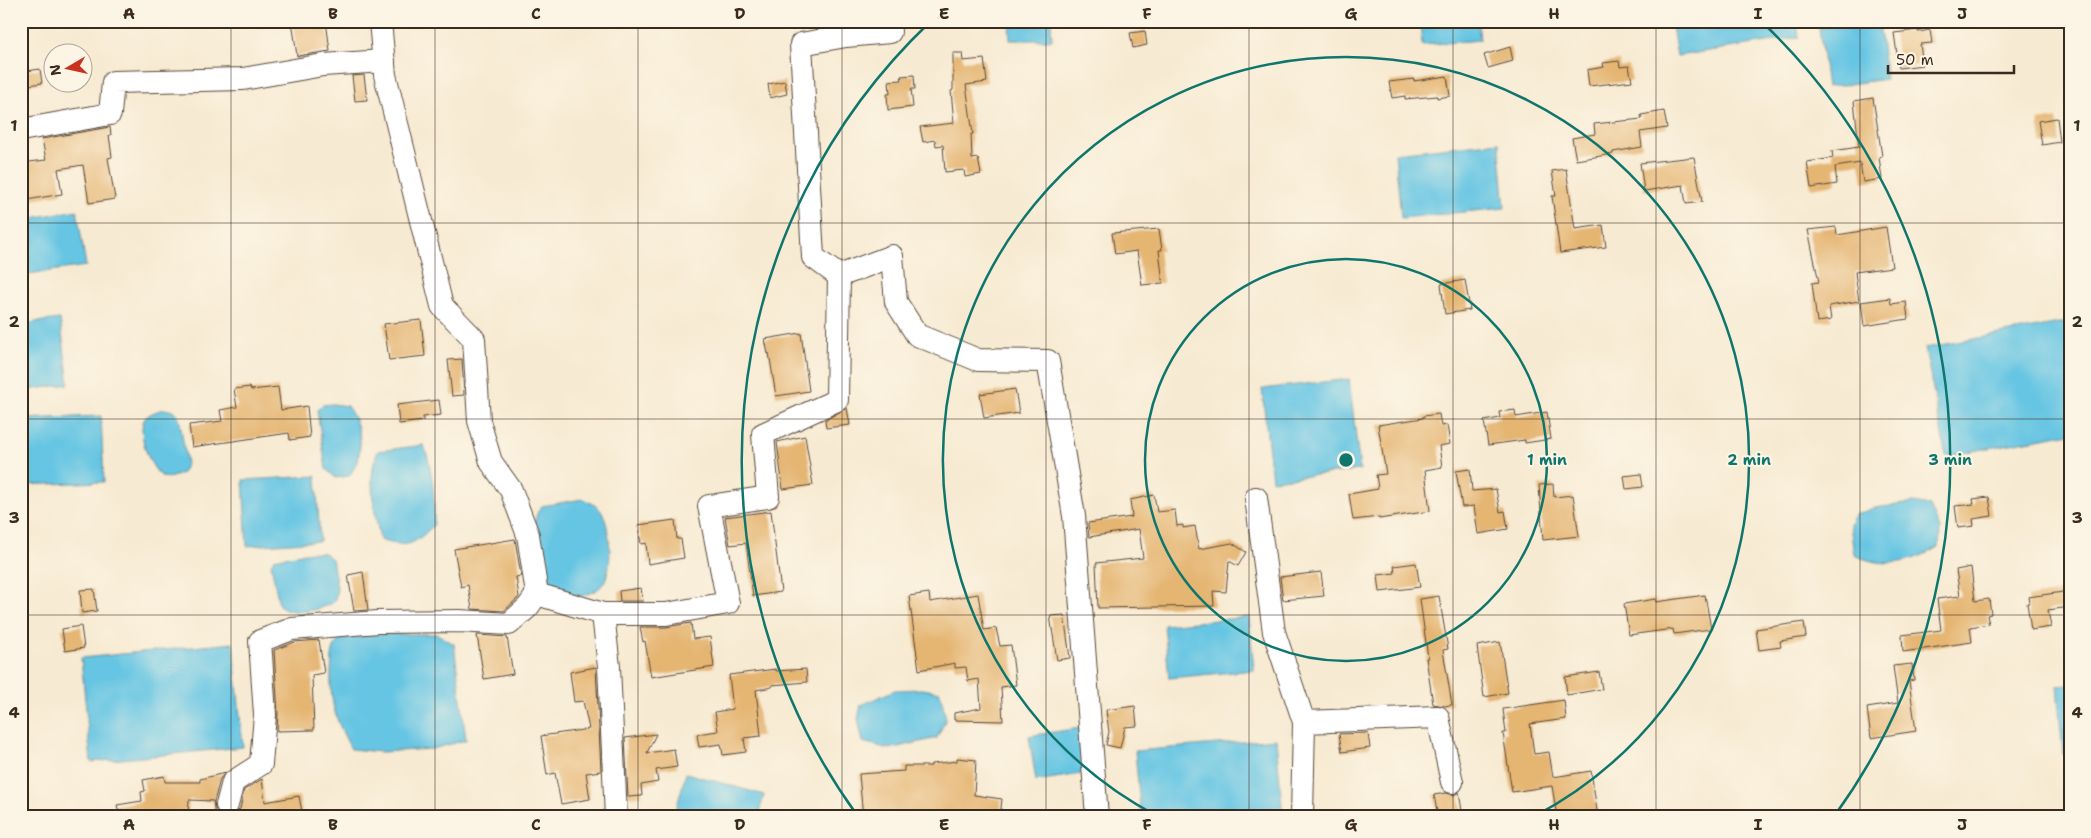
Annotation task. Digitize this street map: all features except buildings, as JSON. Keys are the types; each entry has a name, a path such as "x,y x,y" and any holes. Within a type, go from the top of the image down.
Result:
{"street":[{"path":"228,805 233,782 262,764 265,715 260,641 292,628 378,622 459,620 509,624 528,607 537,594 528,535 511,490 491,462 479,422 474,339 442,306 425,230 399,137 385,75 380,21"},
{"path":"839,276 813,257 801,44 846,36 890,32 889,21"},
{"path":"21,130 110,114 113,82 243,79 323,65 384,61"},
{"path":"839,276 892,256 896,302 917,335 978,360 1048,361 1074,516 1097,817"},
{"path":"537,594 603,614 666,614 728,603 709,506 768,497 763,434 836,400 839,276"},
{"path":"1256,498 1274,632 1304,722 1302,817"},
{"path":"603,614 609,667 616,817"},
{"path":"1304,722 1438,717 1452,782"}],"water":[{"path":"1009,21 1051,21 1052,40 1010,40"},
{"path":"1420,21 1478,21 1480,40 1422,45"},
{"path":"1671,21 1797,21 1799,37 1677,56"},
{"path":"1865,21 1879,21 1886,79 1827,87 1819,28"},
{"path":"1499,142 1505,208 1401,218 1395,153"},
{"path":"77,210 86,266 21,275 21,220"},
{"path":"60,319 69,384 28,390 21,339 21,324"},
{"path":"2070,321 2070,433 1946,456 1925,348"},
{"path":"1349,379 1360,470 1272,480 1262,389"},
{"path":"322,405 347,406 356,423 360,441 358,459 349,476 336,478 326,469 317,410"},
{"path":"164,409 174,411 179,417 187,464 182,473 168,478 158,473 149,459 142,433 144,420 153,413"},
{"path":"101,416 104,482 21,485 21,419"},
{"path":"424,445 433,484 434,525 421,537 410,543 398,544 380,540 372,483 374,461 378,451"},
{"path":"316,476 320,541 247,546 243,480"},
{"path":"582,499 590,502 601,511 609,537 610,559 606,578 601,587 585,595 574,596 543,580 537,552 535,521 542,506"},
{"path":"1913,503 1930,506 1940,529 1939,547 1918,557 1898,562 1877,562 1854,555 1850,524 1855,515 1874,508"},
{"path":"311,552 324,553 332,559 337,588 335,601 307,611 285,609 279,605 271,564 274,559"},
{"path":"1249,617 1254,670 1169,678 1164,625"},
{"path":"380,634 437,634 454,644 466,740 432,749 381,752 351,749 341,730 333,704 331,672 333,651 339,639"},
{"path":"233,643 243,747 91,762 81,658"},
{"path":"2070,685 2070,753 2063,754 2057,686"},
{"path":"922,689 940,692 946,719 937,738 889,749 863,742 858,719 861,705 895,690"},
{"path":"1080,728 1087,773 1036,781 1029,736"},
{"path":"1276,739 1283,817 1141,817 1135,751"},
{"path":"686,773 764,795 758,817 674,817"}]}
